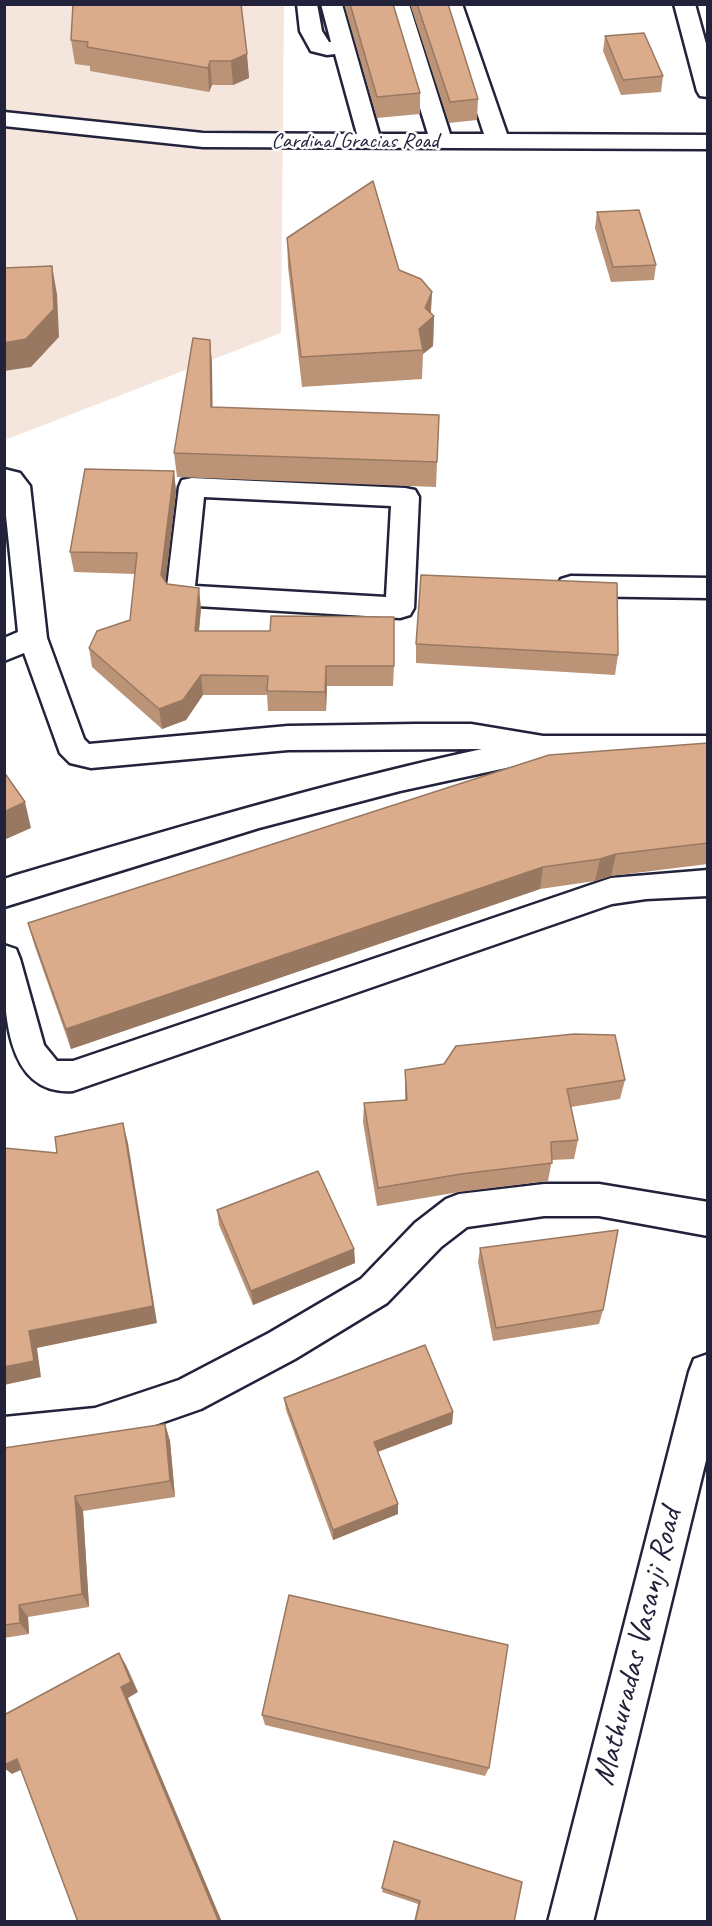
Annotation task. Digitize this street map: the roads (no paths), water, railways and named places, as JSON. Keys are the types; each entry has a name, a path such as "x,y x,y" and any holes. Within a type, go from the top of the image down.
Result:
{"street":[{"path":"307,4 311,31 319,46 327,49 343,46"},
{"path":"331,4 368,132"},
{"path":"398,4 438,133"},
{"path":"452,4 495,134"},
{"path":"684,4 708,91"},
{"name":"Cardinal Gracias Road","path":"4,119 203,140 368,132 708,142"},
{"path":"4,478 11,479 17,486 33,638 71,745 81,755 288,738 416,736 471,736 543,748 708,748"},
{"path":"192,487 405,497 413,583 400,608 180,596 192,487"},
{"path":"543,585 708,588"},
{"path":"4,650 33,638"},
{"path":"4,894 13,889 259,816 400,779 543,748"},
{"path":"4,959 30,1053 40,1068 57,1077 73,1076 611,891 646,886 708,883"},
{"path":"4,1436 95,1427 188,1396 282,1346 374,1292 428,1235 459,1211 544,1200 599,1200 708,1220"},
{"name":"Mathuradas Vasanji Road","path":"570,1922 708,1372"}]}
